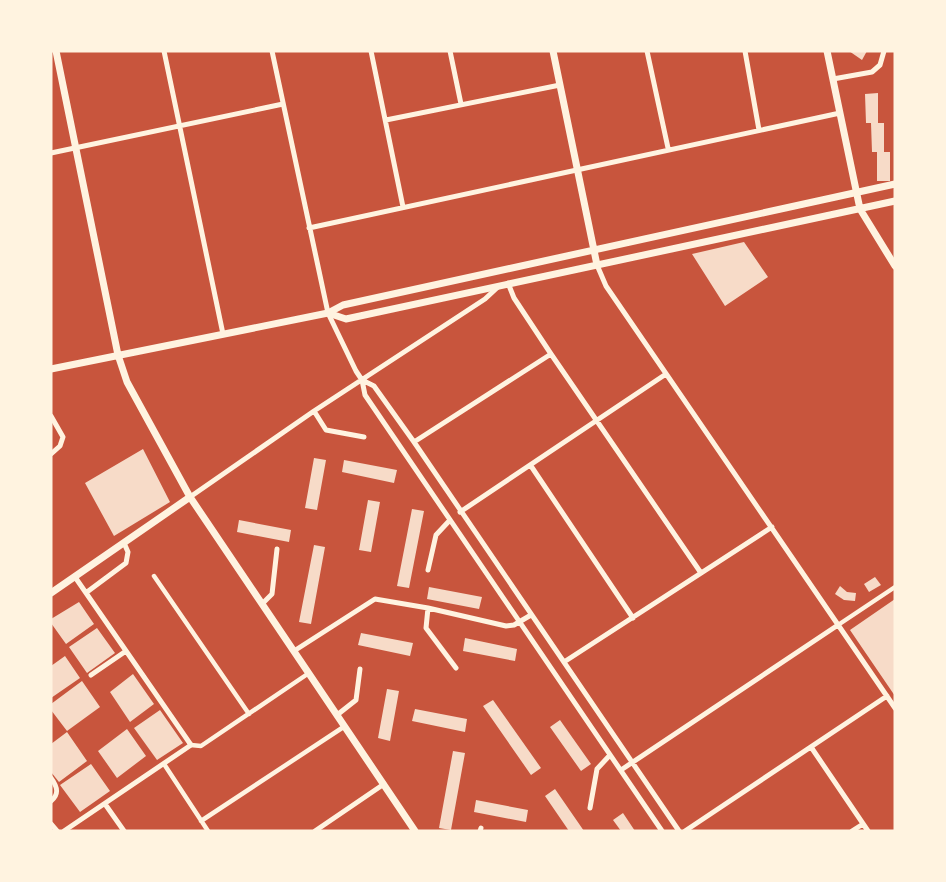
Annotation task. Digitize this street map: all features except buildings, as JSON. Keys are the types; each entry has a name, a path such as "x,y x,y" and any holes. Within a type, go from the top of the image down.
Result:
{"street":[{"path":"56,51 118,355 127,382 190,498 416,831"},
{"path":"164,51 223,334"},
{"path":"272,51 328,313 352,364 362,380 365,394 662,831"},
{"path":"372,51 403,207"},
{"path":"450,51 461,104"},
{"path":"553,51 594,252 606,286 895,708"},
{"path":"647,51 668,148"},
{"path":"745,51 759,130"},
{"path":"827,51 860,209 895,266"},
{"path":"833,79 872,72 880,65 884,51"},
{"path":"386,120 560,85"},
{"path":"51,153 283,104"},
{"path":"309,228 577,170 668,148 840,113"},
{"path":"51,369 328,313 343,305 594,252 895,184"},
{"path":"328,313 346,319 895,201"},
{"path":"504,284 596,422 701,573"},
{"path":"51,593 314,411 485,300 504,284"},
{"path":"414,442 551,354"},
{"path":"460,512 666,374"},
{"path":"362,380 374,386 414,442 679,831"},
{"path":"314,411 326,430 364,437"},
{"path":"51,416 63,437 60,446 51,454"},
{"path":"530,466 633,618"},
{"path":"428,570 436,535 450,520"},
{"path":"564,662 772,526"},
{"path":"88,592 126,563 128,552 124,543"},
{"path":"263,603 272,594 277,549"},
{"path":"154,576 249,714"},
{"path":"75,577 88,592 126,651 192,745"},
{"path":"620,770 895,587"},
{"path":"294,651 375,599 428,608 506,626 520,622 531,615"},
{"path":"428,608 426,628 456,668"},
{"path":"91,675 126,651"},
{"path":"337,715 356,700 360,669"},
{"path":"64,831 192,745 201,746 309,673"},
{"path":"685,831 887,696"},
{"path":"201,821 345,726"},
{"path":"811,747 868,831"},
{"path":"590,808 597,769 610,755"},
{"path":"164,764 208,831"},
{"path":"51,778 57,791 51,802"},
{"path":"315,831 384,784"},
{"path":"105,804 124,831"},
{"path":"51,824 56,831"},
{"path":"852,831 863,824"},
{"path":"323,825 327,831"}]}
